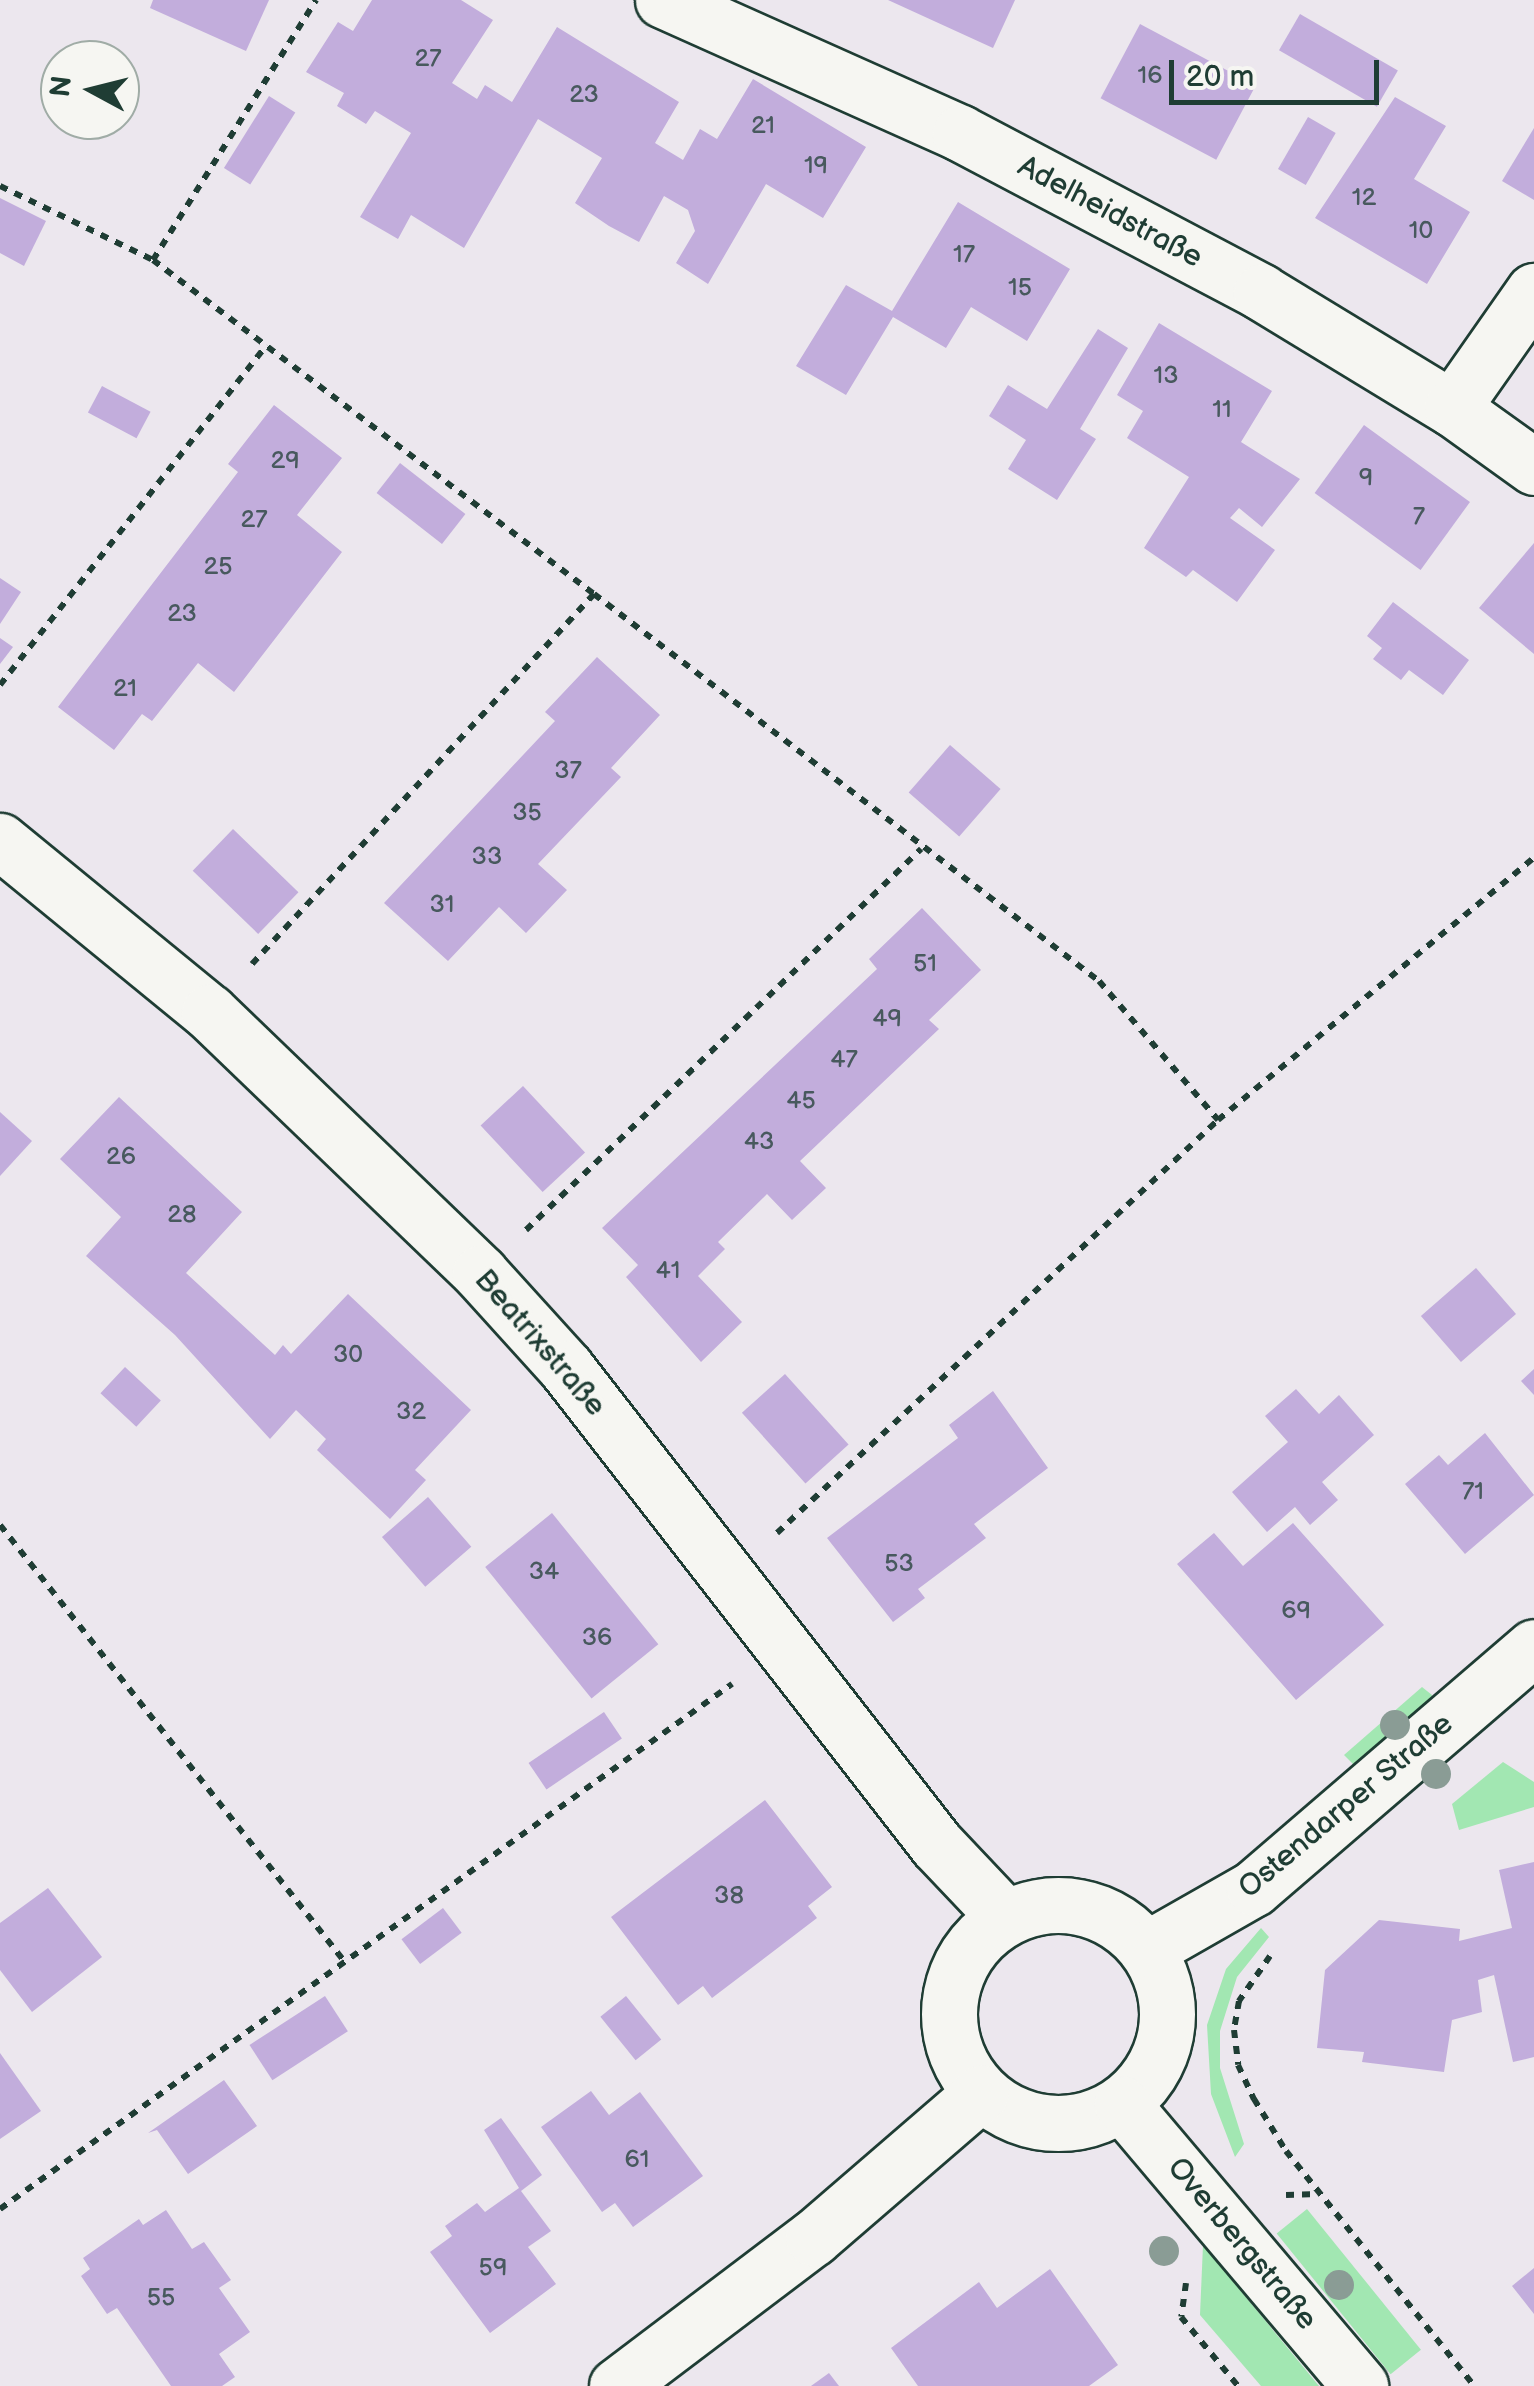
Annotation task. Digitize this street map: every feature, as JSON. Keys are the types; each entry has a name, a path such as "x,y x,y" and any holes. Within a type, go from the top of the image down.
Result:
{"street":[{"name":"Adelheidstraße","path":"663,0 960,133 1261,292 1452,408 1534,467"},
{"path":"1452,408 1534,291"},
{"name":"Beatrixstraße","path":"0,841 209,1012 480,1273 729,1570 937,1845 1005,1918"},
{"name":"Ostendarper Straße","path":"1147,1949 1254,1888 1534,1647"},
{"path":"1034,1906 1082,1908 1125,1926 1147,1949 1163,1980 1166,2031 1147,2079 1122,2104 1095,2118 1035,2121 981,2093 961,2065 950,1999 959,1967 1005,1918 1034,1906"},
{"path":"617,2386 813,2238 981,2093"},
{"name":"Overbergstraße","path":"1122,2104 1360,2386"}],"path":[{"path":"153,260 316,0"},
{"path":"0,186 153,260 1099,981 1218,1120"},
{"path":"0,685 267,345"},
{"path":"209,1012 594,594"},
{"path":"480,1273 921,849"},
{"path":"729,1570 764,1545 1218,1120 1534,858"},
{"path":"0,1525 344,1961"},
{"path":"0,2209 786,1646"},
{"path":"1280,1945 1239,2001 1238,2065 1286,2151 1474,2386"},
{"path":"1181,2318 1238,2386"}],"green space":[{"path":"1422,1687 1432,1695 1429,1713 1370,1764 1353,1764 1344,1755"},
{"path":"1503,1762 1534,1782 1534,1807 1459,1830 1452,1804"},
{"path":"1261,1928 1269,1937 1237,1977 1220,2031 1220,2068 1244,2144 1235,2157 1211,2094 1207,2025 1226,1969"},
{"path":"1307,2209 1421,2350 1391,2374 1277,2234"},
{"path":"1203,2245 1319,2386 1261,2386 1200,2315"}],"building":[{"path":"153,0 269,0 246,51 150,8"},
{"path":"372,0 461,0 493,20 452,83 477,99 485,85 512,102 557,27 679,102 655,143 683,160 700,129 717,139 753,79 866,147 823,218 766,184 708,284 676,263 695,231 688,210 664,196 639,242 609,226 575,203 602,158 538,119 464,248 411,215 398,239 360,217 411,133 375,111 366,124 337,106 344,93 306,72 338,22 353,31"},
{"path":"888,0 1015,0 993,48"},
{"path":"1300,14 1398,70 1377,107 1279,50"},
{"path":"1140,24 1256,86 1216,160 1101,98"},
{"path":"269,96 295,112 250,185 224,168"},
{"path":"1395,97 1446,126 1414,179 1470,212 1427,284 1315,218"},
{"path":"1308,117 1336,133 1306,185 1278,169"},
{"path":"1534,128 1534,200 1502,181"},
{"path":"0,198 46,221 24,266 0,253"},
{"path":"958,202 1070,269 1027,341 971,307 946,348 893,317 846,395 796,366 846,285 892,311"},
{"path":"1159,323 1272,391 1241,442 1300,479 1262,527 1239,508 1230,518 1275,550 1237,602 1193,570 1186,577 1144,548 1189,477 1127,438 1143,411 1117,395"},
{"path":"1098,329 1128,348 1080,429 1096,439 1057,500 1008,469 1026,440 989,416 1008,385 1047,409"},
{"path":"102,386 151,412 136,438 88,412"},
{"path":"274,405 342,458 297,515 342,552 234,692 198,663 152,721 142,714 114,750 58,707 238,472 228,464"},
{"path":"1364,425 1470,502 1421,570 1315,493"},
{"path":"400,463 465,514 442,544 377,493"},
{"path":"1534,543 1534,654 1479,608"},
{"path":"0,578 21,592 0,624"},
{"path":"1393,602 1469,660 1443,695 1409,670 1401,680 1373,659 1382,648 1367,636"},
{"path":"0,638 13,647 0,664"},
{"path":"597,657 660,715 611,768 621,777 538,864 567,890 526,933 499,907 448,961 384,903 555,721 545,712"},
{"path":"950,745 1001,789 959,837 909,793"},
{"path":"233,829 298,892 258,934 193,871"},
{"path":"922,908 981,970 929,1020 939,1029 800,1161 826,1188 792,1220 767,1194 718,1242 725,1249 698,1276 742,1322 701,1362 626,1277 638,1265 602,1228 877,969 869,959"},
{"path":"523,1086 585,1153 543,1192 481,1126"},
{"path":"119,1097 242,1212 186,1273 275,1355 283,1345 291,1354 348,1294 471,1410 415,1470 426,1480 390,1519 317,1450 326,1439 296,1410 270,1439 175,1335 86,1256 121,1217 60,1159"},
{"path":"0,1112 32,1141 0,1176"},
{"path":"1476,1268 1516,1314 1461,1362 1421,1316"},
{"path":"125,1367 161,1400 136,1427 100,1393"},
{"path":"1534,1369 1534,1395 1521,1381"},
{"path":"785,1374 849,1445 805,1483 742,1413"},
{"path":"1296,1389 1319,1414 1339,1395 1374,1435 1322,1482 1338,1500 1310,1525 1295,1507 1267,1532 1232,1492 1288,1442 1265,1416"},
{"path":"993,1391 1048,1468 974,1524 986,1538 918,1589 925,1598 893,1622 827,1538 958,1438 949,1425"},
{"path":"1485,1433 1534,1495 1465,1554 1405,1484 1439,1455 1448,1465"},
{"path":"428,1497 471,1547 425,1587 382,1537"},
{"path":"552,1513 658,1644 592,1698 485,1567"},
{"path":"1293,1523 1384,1625 1296,1700 1177,1564 1214,1533 1243,1566"},
{"path":"604,1712 622,1739 546,1789 529,1763"},
{"path":"765,1800 832,1887 808,1906 817,1918 712,1998 703,1986 678,2005 611,1917"},
{"path":"1534,1862 1534,2057 1513,2062 1494,1975 1478,1980 1482,2012 1452,2020 1444,2072 1362,2062 1364,2052 1317,2048 1325,1970 1379,1920 1460,1929 1459,1941 1512,1928 1499,1870"},
{"path":"48,1888 102,1957 32,2012 0,1970 0,1923"},
{"path":"443,1908 462,1933 420,1964 401,1939"},
{"path":"325,1996 348,2031 272,2080 250,2045"},
{"path":"626,1996 661,2040 636,2060 600,2017"},
{"path":"0,2053 41,2111 0,2139"},
{"path":"224,2080 257,2126 188,2174 157,2130 148,2133"},
{"path":"591,2091 609,2115 640,2092 703,2176 633,2227 615,2203 602,2212 541,2127"},
{"path":"501,2118 542,2175 521,2191 551,2231 528,2247 556,2284 490,2333 430,2252 452,2236 445,2226 477,2203 485,2212 519,2188 484,2130"},
{"path":"166,2210 192,2249 204,2242 231,2280 219,2288 250,2332 219,2354 235,2377 222,2386 171,2386 117,2308 107,2314 81,2276 90,2269 83,2258 139,2219 143,2225"},
{"path":"1534,2268 1534,2314 1512,2286"},
{"path":"1050,2269 1118,2365 1089,2386 918,2386 891,2348 979,2282 997,2308"},
{"path":"829,2373 839,2386 811,2386"}]}
